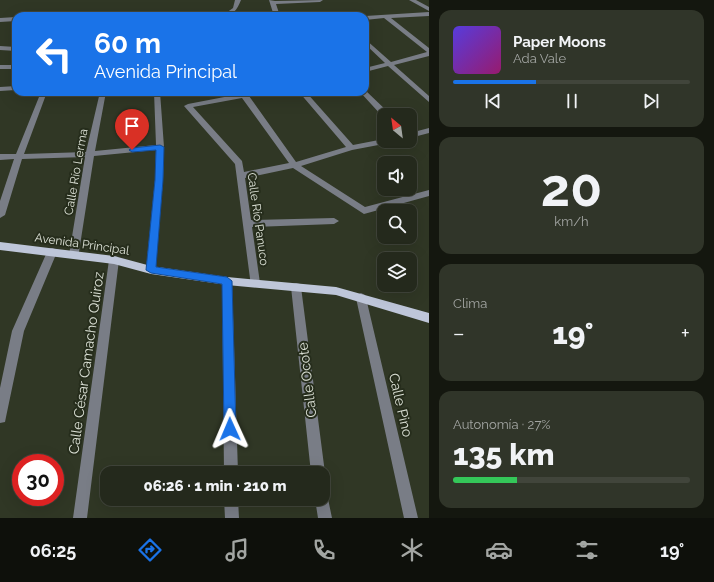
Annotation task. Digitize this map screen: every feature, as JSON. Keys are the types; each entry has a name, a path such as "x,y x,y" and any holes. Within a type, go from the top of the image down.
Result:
{"main road":[{"name":"Avenida Principal","path":"0,246 114,260 151,270 227,281 336,291 429,318"}],"street":[{"path":"231,12 235,9 238,0"},
{"path":"276,12 273,1 320,0"},
{"path":"412,0 429,9"},
{"path":"369,18 429,14"},
{"path":"386,16 429,53"},
{"path":"0,20 12,19"},
{"path":"369,45 429,100"},
{"path":"0,48 12,49"},
{"path":"369,69 429,53"},
{"path":"0,67 12,67"},
{"path":"0,89 12,88"},
{"path":"0,214 19,156 42,96"},
{"name":"Calle Río Lerma","path":"74,255 90,154 102,96"},
{"path":"151,270 159,180 160,147 156,96"},
{"name":"Calle Río Panuco","path":"234,96 188,106 239,163 255,283"},
{"path":"244,96 294,165 364,211 429,193"},
{"path":"306,96 351,148"},
{"path":"366,96 379,108"},
{"path":"417,134 429,130"},
{"path":"240,176 294,165 351,148 377,143"},
{"path":"0,157 90,154 160,147"},
{"path":"247,224 334,221"},
{"path":"0,417 18,331 52,252"},
{"name":"Calle César Camacho Quiroz","path":"80,518 114,260"},
{"path":"227,281 231,466"},
{"name":"Calle Ocote","path":"296,287 317,466"},
{"name":"Calle Pino","path":"361,298 411,518"},
{"path":"231,506 232,518"},
{"path":"323,506 325,518"}],"route":[{"path":"132,150 160,147 159,180 151,270 227,281 230,429"}]}
